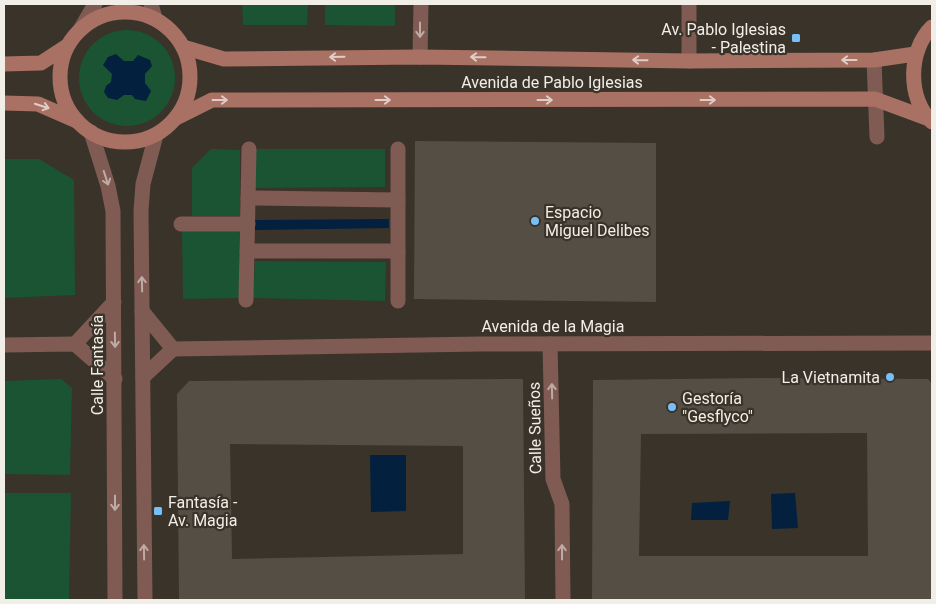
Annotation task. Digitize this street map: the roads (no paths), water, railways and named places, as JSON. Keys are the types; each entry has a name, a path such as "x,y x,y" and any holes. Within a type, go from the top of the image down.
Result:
{"street":[{"path":"4,64 41,63 67,46 80,30 95,4"},
{"path":"420,4 420,56"},
{"path":"689,4 689,61"},
{"path":"4,103 38,104 77,121 90,132 111,141 134,142 156,135 176,118 188,96 191,71 184,47 172,30 153,11 116,12 96,18 80,30"},
{"path":"930,121 913,88 915,54 920,42 932,26"},
{"path":"67,46 60,72 63,98 77,121"},
{"name":"Avenida de Pablo Iglesias","path":"184,47 224,59 420,56 689,61 874,60 915,54"},
{"path":"874,60 877,137"},
{"name":"Avenida de Pablo Iglesias","path":"176,118 212,100 875,100 930,121"},
{"name":"Calle Fantasía","path":"90,132 108,186 113,211 115,600"},
{"path":"144,600 143,184 156,135"},
{"path":"398,149 398,301"},
{"path":"246,300 249,150"},
{"path":"248,198 398,200"},
{"path":"181,224 248,224"},
{"path":"247,251 398,251"},
{"path":"75,344 114,302"},
{"path":"142,311 173,349 143,377"},
{"name":"Avenida de la Magia","path":"173,349 550,344 932,343"},
{"path":"4,345 75,344 115,379"},
{"name":"Calle Sueños","path":"550,344 553,480 562,504 562,600"}],"water":[{"path":"116,54 124,61 133,61 138,55 150,60 152,66 145,74 145,83 151,91 146,101 135,99 132,95 124,95 117,100 108,98 104,92 106,86 111,82 112,74 103,65 108,57"},
{"path":"389,219 389,228 255,230 255,220"},
{"path":"370,455 406,455 406,511 371,512"},
{"path":"795,493 798,528 772,529 771,494"},
{"path":"730,501 728,520 691,520 692,503"}],"place":[{"name":"Av. Pablo Iglesias - Palestina","path":"796,38"},
{"name":"Espacio Miguel Delibes","path":"535,221"},
{"name":"La Vietnamita","path":"890,377"},
{"name":"Gestoría \"Gesflyco\"","path":"672,407"},
{"name":"Fantasía - Av. Magia","path":"158,511"}]}
